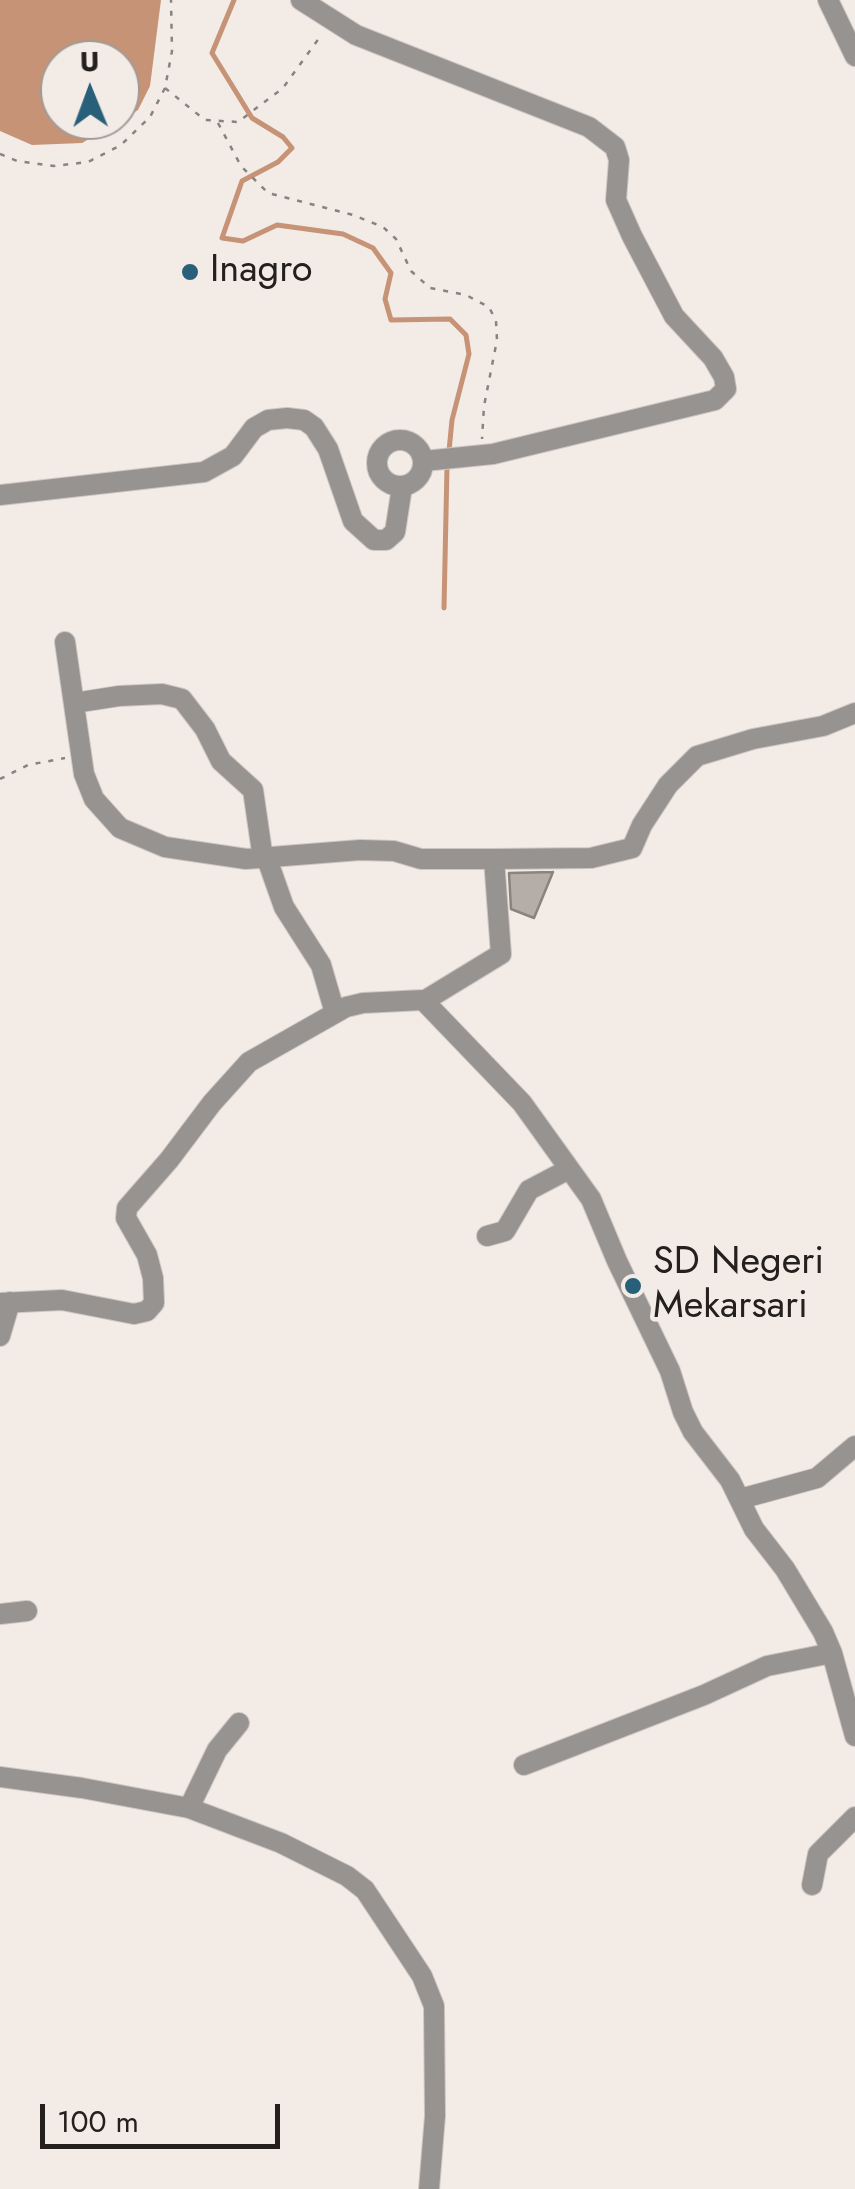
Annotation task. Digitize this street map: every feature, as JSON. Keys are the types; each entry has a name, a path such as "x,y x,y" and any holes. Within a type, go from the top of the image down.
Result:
{"street":[{"path":"301,0 356,35 589,128 615,147 616,200 632,236 674,316 713,358 724,377 726,389 714,400 474,456 428,460"},
{"path":"828,0 855,56"},
{"path":"0,495 204,472 233,456 254,428 268,420 288,418 304,420 314,427 328,449 354,521 374,540 386,540 395,532 402,487"},
{"path":"398,439 410,442 428,460 414,482 402,487 380,477 376,465 378,453 398,439"},
{"path":"65,642 82,754 94,799 120,828 165,847 204,855 265,859 360,850 394,851 421,859 591,858 632,848 668,786 697,756 753,738 823,726 855,713"},
{"path":"74,703 162,694 182,699 205,729 221,760 253,790 265,859 284,907 321,966 335,1013"},
{"path":"0,1336 5,1302 62,1300 134,1314 147,1311 154,1304 153,1278 147,1256 126,1218 127,1208 250,1062 335,1013 364,1003 424,1001 497,959 501,953 494,859"},
{"path":"424,1001 522,1103 602,1221 616,1261 670,1371 682,1412 730,1480 754,1529 812,1612 832,1653 855,1736"},
{"path":"487,1236 505,1231 528,1190 569,1169"},
{"path":"740,1499 817,1478 855,1446"},
{"path":"0,1614 27,1611"},
{"path":"524,1765 704,1695 766,1666 832,1653"},
{"path":"189,1808 217,1750 240,1723"},
{"path":"0,1777 189,1808 281,1843 365,1890 422,1976 434,2006 435,2116 429,2189"},
{"path":"812,1885 818,1854 855,1817"}],"path":[{"path":"0,154 17,161 54,166 88,162 122,144 150,117 165,88 172,51 171,0"},
{"path":"165,88 205,120 238,122 283,88 332,21"},
{"path":"218,123 241,166 257,184 282,198 353,214 383,226 396,239 411,271 430,288 466,295 489,307 496,321 497,340 474,456"},
{"path":"0,779 28,765 82,754"}],"shaded area":[{"path":"0,0 161,0 150,86 140,106 140,40 40,40 40,140 87,140 32,145 0,131"}],"building":[{"path":"553,872 534,918 511,909 509,873"}],"waterway":[{"path":"234,0 212,53 252,118 283,137 292,148 278,162 242,181 222,238 243,241 277,225 343,234 373,248 391,273 385,299 391,320 450,319 466,335 469,354 452,420 449,451"},
{"path":"444,608 447,467"}],"place":[{"name":"Inagro","path":"190,272"},
{"name":"SD Negeri Mekarsari","path":"633,1286"}]}
